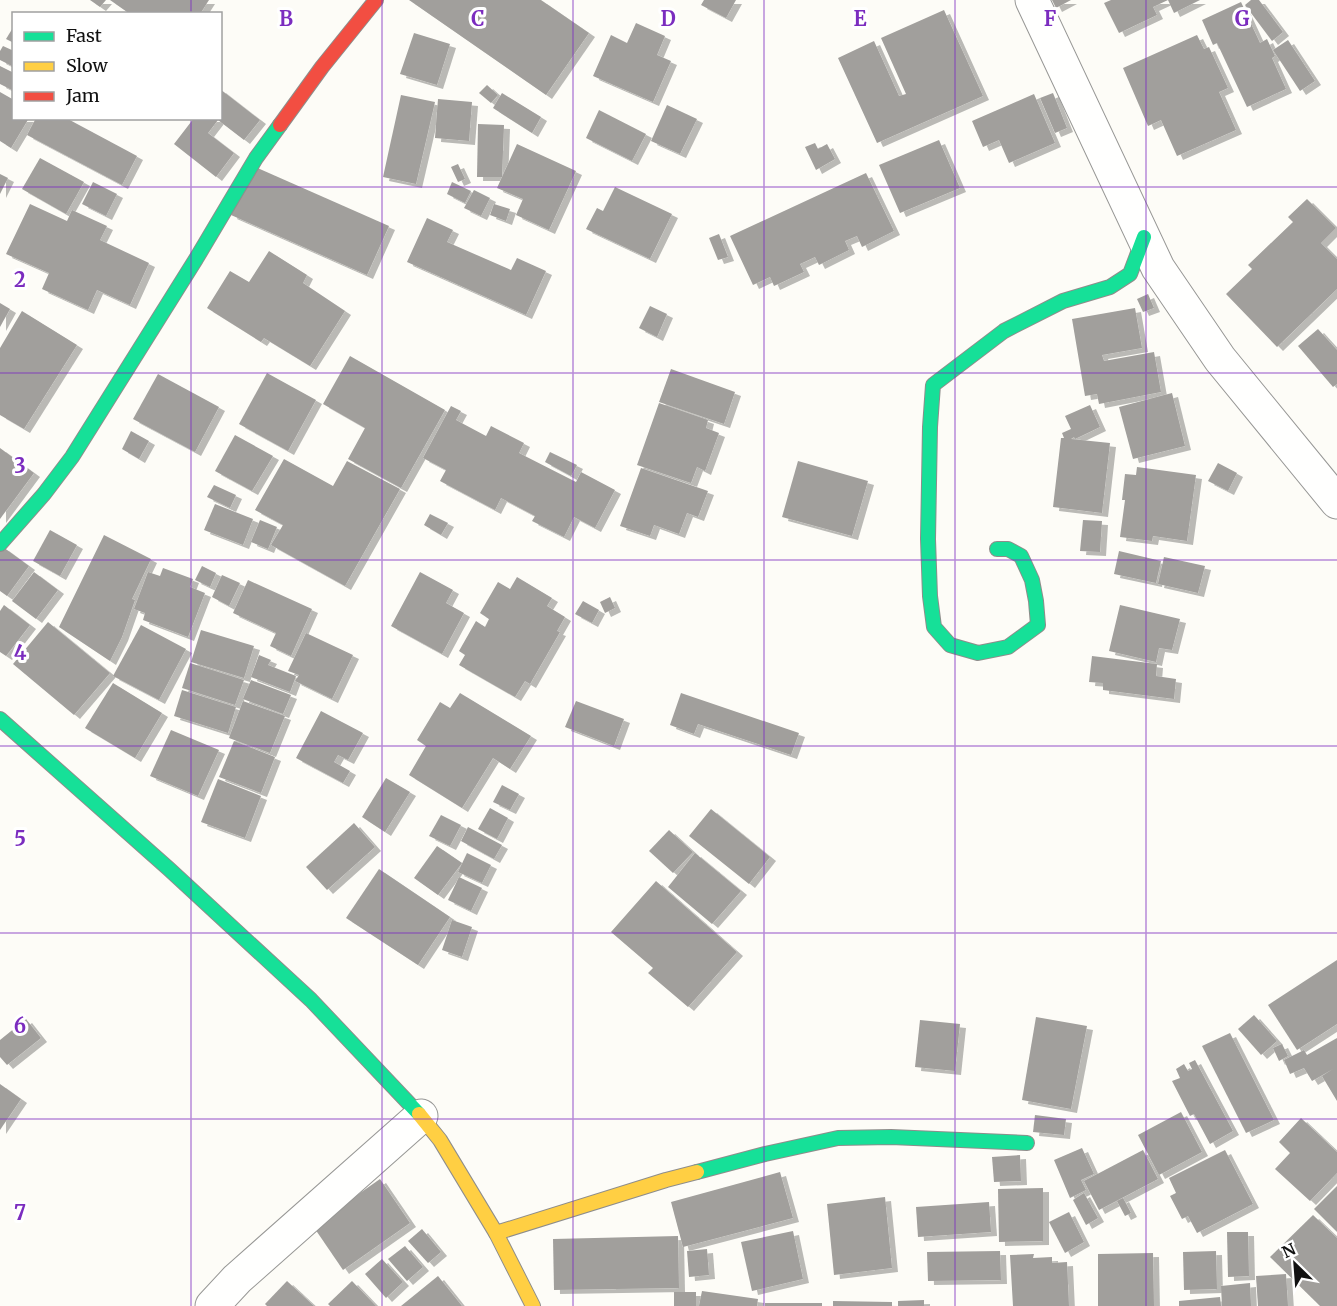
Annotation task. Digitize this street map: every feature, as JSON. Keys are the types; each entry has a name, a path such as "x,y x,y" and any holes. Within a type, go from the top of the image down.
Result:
{"street":[{"path":"0,544 45,495 72,457 196,259 255,158 322,67 376,0"},
{"path":"1032,0 1158,268 1220,359 1337,502"},
{"path":"997,549 1008,549 1021,556 1032,580 1038,625 1008,647 978,653 950,645 934,627 930,596 928,539 933,384 1004,331 1064,301 1110,287 1130,274 1144,237"},
{"path":"0,719 169,869 311,1000 421,1116 440,1140 496,1233 533,1306"},
{"path":"212,1306 237,1280 421,1116"},
{"path":"496,1233 666,1180 838,1138 891,1137 1028,1143"}],"building":[{"path":"90,0 106,0 100,7"},
{"path":"110,0 209,0 201,12 127,12"},
{"path":"409,0 541,0 589,33 546,95"},
{"path":"704,0 736,0 726,18 701,5"},
{"path":"1052,0 1071,0 1056,8"},
{"path":"1111,0 1168,0 1153,7 1157,15 1119,33 1104,3"},
{"path":"1168,0 1200,0 1174,13"},
{"path":"1251,0 1259,0 1283,32 1272,41 1245,5"},
{"path":"1241,2 1260,43 1267,39 1275,56 1272,58 1286,89 1247,107 1217,43 1213,45 1202,20"},
{"path":"944,10 983,96 877,143 838,58 874,41 899,96 906,94 881,38"},
{"path":"636,23 665,36 657,55 671,61 653,102 593,76 611,35 627,43"},
{"path":"12,29 12,42 6,39"},
{"path":"414,33 450,44 437,85 400,74"},
{"path":"1197,35 1204,49 1209,47 1228,88 1219,92 1236,130 1177,156 1161,120 1148,126 1123,68"},
{"path":"1288,40 1315,81 1300,91 1273,50"},
{"path":"3,46 12,50 12,66 0,60 0,51"},
{"path":"0,66 12,72 12,90 0,84"},
{"path":"487,85 498,95 491,103 479,93"},
{"path":"222,91 260,120 244,140 218,120 222,120"},
{"path":"0,92 12,99 12,120 28,120 11,148 0,141"},
{"path":"502,93 541,117 532,133 493,108"},
{"path":"1053,93 1067,128 1055,133 1040,98"},
{"path":"1034,94 1055,143 1009,163 999,140 983,147 972,121"},
{"path":"401,95 435,102 416,184 383,177"},
{"path":"438,99 472,102 469,141 435,138"},
{"path":"667,105 697,119 680,154 651,141"},
{"path":"599,110 646,134 632,161 586,138"},
{"path":"35,120 70,120 137,156 122,185 27,135"},
{"path":"192,120 218,120 208,133 234,153 216,177 174,144"},
{"path":"478,124 504,125 502,177 477,177"},
{"path":"939,140 960,188 900,213 879,165"},
{"path":"815,143 818,149 827,144 835,159 816,170 805,147"},
{"path":"517,144 576,171 549,230 516,215 523,199 497,188"},
{"path":"40,158 84,182 66,214 22,189"},
{"path":"458,164 465,179 458,182 451,167"},
{"path":"253,166 389,226 367,275 231,215"},
{"path":"866,173 894,231 862,247 857,236 845,241 849,250 819,265 815,257 800,264 804,272 774,286 770,277 753,285 730,236"},
{"path":"0,174 8,178 0,194"},
{"path":"93,182 117,194 106,216 82,204"},
{"path":"452,182 471,191 465,203 447,194"},
{"path":"615,187 672,214 650,259 586,229 597,208 603,211"},
{"path":"474,190 490,198 481,216 464,208"},
{"path":"1307,199 1336,228 1321,243 1337,259 1337,289 1277,347 1226,294 1252,269 1248,265 1293,222 1288,217"},
{"path":"30,204 67,221 72,210 107,226 100,240 149,263 130,305 97,290 88,310 42,289 49,273 6,254"},
{"path":"494,204 510,209 506,221 490,215"},
{"path":"427,218 453,230 447,242 511,270 517,258 546,271 526,315 407,262"},
{"path":"719,234 728,257 718,260 709,238"},
{"path":"269,251 307,275 303,283 345,311 310,366 264,338 261,342 207,308 230,271 249,282"},
{"path":"1148,294 1154,308 1143,312 1137,299"},
{"path":"0,303 10,309 0,327"},
{"path":"650,306 667,314 657,337 639,328"},
{"path":"1135,308 1142,348 1102,355 1104,361 1154,352 1161,392 1099,404 1097,394 1085,396 1072,319"},
{"path":"22,311 77,345 24,429 0,415 0,348"},
{"path":"1318,329 1337,350 1337,384 1333,387 1298,346"},
{"path":"350,356 445,410 401,488 348,459 365,428 323,404"},
{"path":"671,369 735,392 724,424 659,402"},
{"path":"267,373 316,400 288,451 239,424"},
{"path":"158,374 219,407 195,452 133,419"},
{"path":"1172,393 1185,446 1133,459 1119,407"},
{"path":"659,403 708,420 706,428 719,433 705,471 697,467 691,483 637,465"},
{"path":"1090,405 1100,427 1071,439 1110,443 1102,513 1053,507 1061,438 1064,438 1062,433 1071,429 1065,416"},
{"path":"451,406 461,411 456,420 486,436 491,426 524,443 519,453 576,482 581,472 615,490 595,528 574,517 564,537 532,521 535,516 501,498 495,510 440,481 446,470 423,458"},
{"path":"131,431 149,441 139,459 122,449"},
{"path":"235,435 273,456 252,491 215,471"},
{"path":"0,448 34,473 0,519"},
{"path":"550,452 577,465 571,476 545,462"},
{"path":"284,459 333,486 347,461 400,489 345,586 271,545 283,525 255,510"},
{"path":"798,461 868,481 852,536 782,517"},
{"path":"1218,463 1237,473 1228,491 1208,481"},
{"path":"1137,467 1196,475 1187,541 1153,536 1152,541 1120,537 1125,500 1122,500 1125,474 1136,475"},
{"path":"641,468 708,491 698,517 687,513 679,534 654,525 650,536 620,526"},
{"path":"214,485 236,495 230,508 207,497"},
{"path":"215,504 253,519 243,545 204,530"},
{"path":"430,514 448,523 441,535 424,525"},
{"path":"260,520 277,527 268,549 251,542"},
{"path":"1083,520 1102,521 1100,552 1080,551"},
{"path":"50,530 77,545 60,576 33,561"},
{"path":"104,535 151,559 132,599 135,600 122,637 110,661 59,627"},
{"path":"3,547 29,566 7,596 0,591 0,552"},
{"path":"1119,551 1161,561 1156,583 1114,574"},
{"path":"1164,557 1205,566 1198,593 1158,584"},
{"path":"202,566 216,573 210,587 195,580"},
{"path":"163,568 193,579 190,587 205,593 188,637 143,620 145,613 134,609 148,572 160,576"},
{"path":"34,572 58,590 36,619 12,601"},
{"path":"420,572 453,590 446,603 464,613 442,654 391,626"},
{"path":"222,575 240,583 229,606 212,597"},
{"path":"517,577 552,598 547,606 565,617 557,631 560,632 530,684 525,681 515,697 459,665 465,655 459,651 476,621 485,627 489,619 480,613 498,582 510,589"},
{"path":"248,580 312,609 291,656 270,646 276,633 233,613"},
{"path":"610,597 615,608 605,613 600,602"},
{"path":"583,601 599,610 592,623 575,614"},
{"path":"4,605 30,625 6,656 0,652 0,611"},
{"path":"1120,605 1180,619 1172,650 1159,648 1156,662 1109,651"},
{"path":"48,622 110,673 74,715 13,664"},
{"path":"141,625 186,649 159,700 113,676"},
{"path":"201,630 254,646 244,678 191,662"},
{"path":"306,633 353,655 332,699 295,681 299,675 288,671"},
{"path":"259,655 271,660 268,665 296,676 290,692 251,677"},
{"path":"1092,656 1157,664 1156,676 1176,679 1174,699 1103,690 1103,683 1089,682"},
{"path":"190,663 244,680 235,705 182,688"},
{"path":"251,680 291,695 283,714 243,699"},
{"path":"113,683 162,713 135,758 85,728"},
{"path":"182,690 236,707 228,733 174,716"},
{"path":"460,693 531,736 510,769 493,758 462,808 409,775 426,746 417,740 440,702 450,708"},
{"path":"681,693 799,733 791,755 698,724 694,734 670,725"},
{"path":"243,701 285,716 270,753 229,738"},
{"path":"576,701 624,719 614,746 565,727"},
{"path":"321,711 363,733 348,760 338,755 334,762 350,771 343,783 296,758"},
{"path":"171,730 219,750 198,796 150,776"},
{"path":"234,741 275,757 261,793 219,777"},
{"path":"386,778 410,792 385,832 362,817"},
{"path":"218,779 261,796 245,838 201,822"},
{"path":"502,785 519,794 510,810 493,802"},
{"path":"490,808 508,818 497,839 478,829"},
{"path":"711,809 770,857 749,884 689,836"},
{"path":"441,815 461,825 450,846 429,836"},
{"path":"354,823 375,847 327,890 306,867"},
{"path":"468,827 502,845 494,859 461,841"},
{"path":"669,830 693,852 673,873 649,851"},
{"path":"437,846 462,863 438,895 414,878"},
{"path":"467,853 491,865 482,883 458,872"},
{"path":"695,853 741,891 712,924 668,887"},
{"path":"379,869 450,917 418,965 346,918"},
{"path":"459,877 482,888 471,911 448,900"},
{"path":"656,881 737,952 688,1007 648,973 653,968 611,932"},
{"path":"452,920 472,927 462,957 442,950"},
{"path":"1337,960 1337,1024 1297,1050 1268,1005"},
{"path":"1254,1015 1277,1041 1261,1055 1238,1029"},
{"path":"1036,1017 1087,1026 1071,1109 1022,1100"},
{"path":"26,1019 41,1038 7,1065 0,1057 0,1040"},
{"path":"920,1020 960,1024 955,1071 915,1067"},
{"path":"1230,1033 1274,1120 1246,1133 1202,1046"},
{"path":"1337,1038 1337,1101 1322,1076 1333,1069 1312,1081 1304,1068 1290,1074 1284,1060 1304,1050 1307,1055"},
{"path":"1282,1044 1288,1056 1279,1061 1273,1048"},
{"path":"1195,1060 1233,1131 1210,1144 1194,1114 1190,1116 1172,1081 1180,1078 1176,1069 1184,1064 1188,1071 1192,1069 1189,1063"},
{"path":"0,1084 21,1099 0,1130"},
{"path":"1181,1112 1202,1152 1159,1175 1138,1135"},
{"path":"1035,1115 1066,1119 1064,1135 1033,1132"},
{"path":"1301,1118 1337,1152 1337,1173 1310,1201 1275,1169 1290,1153 1279,1142"},
{"path":"1082,1148 1094,1174 1081,1180 1086,1190 1070,1198 1054,1160"},
{"path":"1143,1150 1158,1179 1099,1210 1084,1181"},
{"path":"1225,1150 1253,1204 1197,1233 1188,1216 1182,1219 1170,1196 1176,1193 1169,1178"},
{"path":"1020,1155 1021,1181 994,1182 992,1157"},
{"path":"780,1172 793,1218 683,1247 671,1202"},
{"path":"380,1179 410,1223 343,1270 313,1226"},
{"path":"1337,1186 1337,1232 1314,1209"},
{"path":"1043,1188 1043,1241 999,1242 998,1189"},
{"path":"1084,1193 1098,1218 1086,1225 1073,1200"},
{"path":"885,1197 892,1268 834,1275 827,1204"},
{"path":"1123,1198 1131,1213 1125,1216 1117,1201"},
{"path":"989,1202 991,1232 918,1237 916,1207"},
{"path":"1069,1212 1084,1242 1065,1253 1049,1222"},
{"path":"1313,1215 1337,1238 1337,1306 1320,1306 1270,1257"},
{"path":"422,1229 441,1252 428,1263 408,1241"},
{"path":"793,1231 803,1279 752,1291 741,1242"},
{"path":"1227,1232 1248,1232 1249,1276 1228,1277"},
{"path":"678,1236 679,1288 554,1290 553,1239"},
{"path":"405,1246 423,1267 407,1281 388,1259"},
{"path":"707,1249 709,1275 689,1277 687,1251"},
{"path":"1000,1251 1001,1280 928,1281 927,1252"},
{"path":"1216,1251 1217,1289 1184,1290 1183,1252"},
{"path":"1153,1253 1154,1306 1098,1306 1098,1254"},
{"path":"1034,1254 1033,1258 1052,1257 1052,1263 1067,1262 1069,1306 1013,1306 1010,1255"},
{"path":"382,1259 403,1282 386,1298 365,1274"},
{"path":"1286,1274 1288,1306 1258,1306 1256,1276"},
{"path":"438,1276 462,1306 401,1306"},
{"path":"287,1281 314,1306 267,1306 265,1304"},
{"path":"352,1281 376,1306 330,1306 328,1304"},
{"path":"1250,1283 1251,1306 1222,1306 1221,1286"},
{"path":"702,1291 758,1299 757,1306 699,1306"},
{"path":"674,1292 696,1292 696,1306 674,1306"},
{"path":"1220,1297 1221,1306 1179,1306 1179,1301"},
{"path":"924,1300 924,1306 898,1306 898,1301"},
{"path":"833,1301 892,1302 892,1306 833,1306"},
{"path":"765,1303 822,1303 822,1306 765,1306"}],"traffic: fast":[{"path":"0,544 44,494 72,457 196,259 256,158 280,125"},
{"path":"997,549 1008,549 1021,556 1032,580 1038,625 1008,647 978,653 950,645 934,627 930,596 928,539 933,385 1004,331 1063,301 1110,287 1130,274 1144,237"},
{"path":"0,719 169,869 311,1000 419,1114"},
{"path":"697,1172 838,1138 891,1137 1027,1143"}],"traffic: slow":[{"path":"419,1114 440,1140 496,1233 533,1306"},
{"path":"496,1233 697,1172"}],"traffic: jam":[{"path":"280,125 322,67 376,0"}]}
